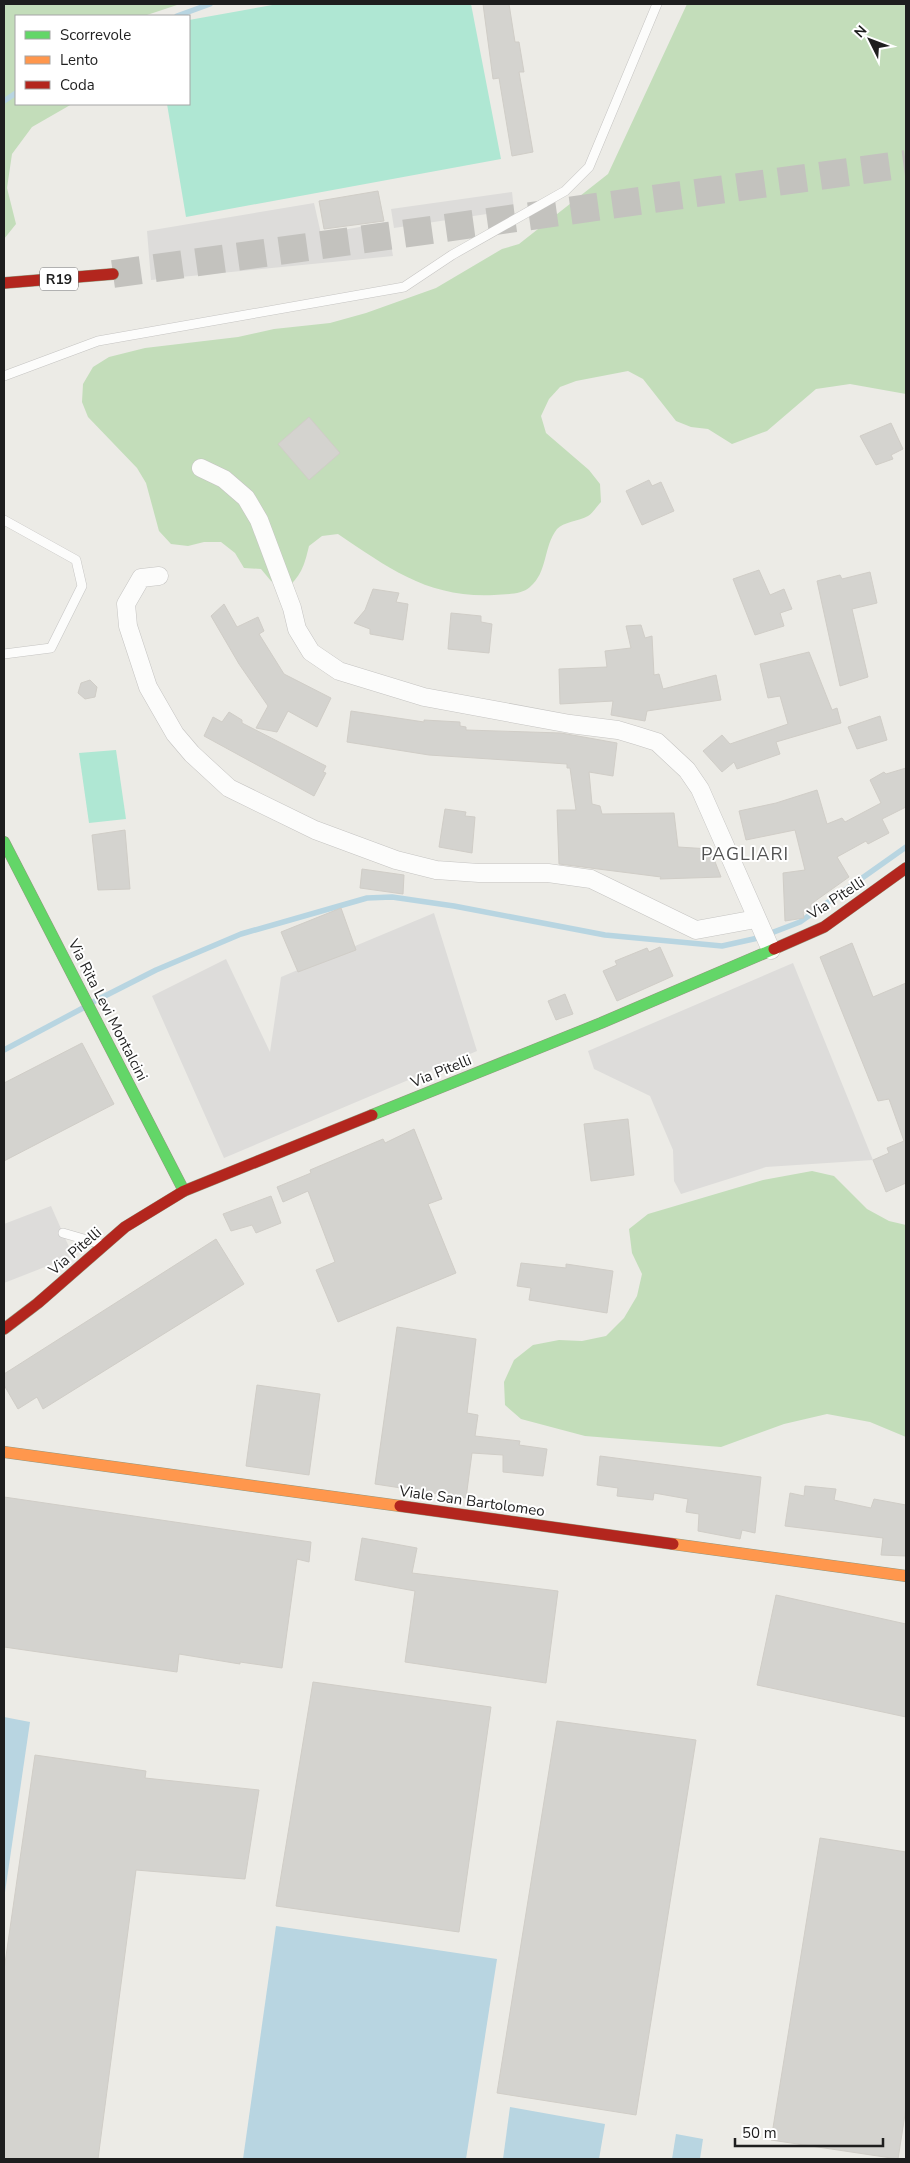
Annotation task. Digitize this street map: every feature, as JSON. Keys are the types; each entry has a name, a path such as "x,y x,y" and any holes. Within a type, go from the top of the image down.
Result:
{"main road":[{"name":"R19","path":"4,283 113,274"},
{"name":"Via Rita Levi Montalcini","path":"4,842 184,1191"},
{"name":"Via Pitelli","path":"4,1329 125,1228 184,1191 601,1023 824,927 906,868"},
{"path":"23,1442 31,1446 33,1455"},
{"name":"Viale San Bartolomeo","path":"4,1452 906,1576"}],"street":[{"path":"200,468 224,479 246,498 259,520 292,608 297,630 312,652 339,671 424,697 570,724 618,730 657,742 686,770 700,789 770,949"},
{"path":"159,576 141,578 126,604 128,626 134,651 148,687 175,734 192,754 229,788 315,830 396,860 436,870 479,873 548,873 591,879 696,930 757,922"}],"lane":[{"path":"4,376 98,341 404,287 452,255 565,191 589,167 657,4"},
{"path":"4,520 76,560 82,586 51,648 4,654"},
{"path":"63,1233 104,1245"}],"green space":[{"path":"4,4 180,4 147,15 15,15 15,105 70,105 32,127 12,154 7,188 16,224 4,239"},
{"path":"278,4 471,4 501,159 186,217 167,105 190,105 190,20"},
{"path":"687,4 906,4 906,394 850,384 816,389 767,431 732,444 708,429 691,427 676,421 643,379 628,371 576,381 560,387 549,399 541,416 546,433 589,470 600,484 601,502 588,516 557,529 549,544 543,567 536,581 526,590 518,593 470,595 449,592 429,586 411,579 375,559 338,534 322,536 309,546 301,571 285,590 271,581 261,569 244,568 235,553 221,542 204,542 188,546 171,544 159,531 146,483 137,468 88,417 82,402 83,384 93,367 109,357 145,348 238,337 274,329 330,323 366,313 436,288 502,249 519,244 608,174"},
{"path":"116,750 126,819 89,823 79,753"},
{"path":"812,1171 834,1176 867,1209 889,1221 906,1225 906,1437 870,1422 827,1414 784,1424 721,1447 585,1436 521,1419 505,1405 504,1382 514,1360 533,1345 559,1340 582,1341 606,1336 624,1318 637,1296 642,1274 632,1253 629,1229 648,1214 763,1180"}],"shaded area":[{"path":"512,192 514,210 394,228 391,209"},
{"path":"314,203 321,234 387,222 393,256 151,280 147,231"},
{"path":"434,913 477,1051 224,1158 152,996 226,959 270,1052 281,977"},
{"path":"793,963 873,1160 766,1167 681,1194 674,1181 673,1150 650,1096 594,1069 588,1051"},
{"path":"51,1206 73,1256 4,1283 4,1224"}],"water":[{"path":"4,1717 30,1722 4,1899"},
{"path":"276,1926 497,1959 466,2159 243,2159"},
{"path":"510,2107 605,2124 599,2159 503,2159"},
{"path":"676,2134 703,2139 700,2159 672,2159"}],"building":[{"path":"483,4 509,4 515,42 519,42 524,72 519,72 533,152 512,156 499,78 493,79"},
{"path":"378,191 384,221 324,229 319,201"},
{"path":"309,417 340,453 309,480 278,444"},
{"path":"891,423 903,449 891,455 893,459 876,465 860,436"},
{"path":"649,480 652,486 661,482 674,511 642,525 626,491"},
{"path":"759,570 770,595 784,589 792,609 780,613 784,626 755,635 733,579"},
{"path":"870,572 877,603 852,609 868,677 840,686 817,581 840,575 842,579"},
{"path":"373,589 399,593 396,602 408,604 403,640 370,634 370,629 354,623 365,610"},
{"path":"224,604 237,627 258,617 264,631 259,634 284,674 331,698 317,727 288,711 277,732 256,728 268,706 239,664 211,616"},
{"path":"451,613 481,616 481,622 492,624 489,653 448,649"},
{"path":"641,625 645,638 652,636 654,675 659,674 663,689 716,675 721,700 647,711 645,721 611,715 613,701 560,704 559,669 607,667 605,651 631,648 626,626"},
{"path":"809,652 832,710 837,708 841,723 776,742 780,754 737,769 734,762 722,772 703,751 722,735 730,744 788,724 780,696 768,698 760,664"},
{"path":"90,680 97,687 95,697 85,699 78,693 81,683"},
{"path":"351,711 424,722 424,720 460,722 460,726 466,727 466,730 561,733 617,743 613,776 589,772 592,804 600,806 602,814 674,813 678,847 710,849 721,877 660,879 661,877 559,864 557,810 576,810 570,768 567,768 567,764 429,755 347,742"},
{"path":"229,712 242,720 242,723 326,766 323,772 326,773 314,796 204,736 213,717 222,722"},
{"path":"880,716 887,740 857,749 848,727"},
{"path":"906,768 906,807 882,819 889,833 868,844 866,841 837,857 849,877 811,904 811,911 803,912 804,918 785,921 783,873 805,870 795,830 746,840 739,811 776,803 817,790 827,824 842,818 845,822 881,803 870,780 884,772 886,774"},
{"path":"445,809 466,812 465,816 475,817 472,853 439,847"},
{"path":"125,830 130,889 98,890 92,835"},
{"path":"362,869 404,875 403,894 360,888"},
{"path":"341,908 356,950 298,972 281,932"},
{"path":"852,943 873,997 906,983 906,1183 886,1192 873,1160 889,1153 887,1148 904,1141 889,1099 878,1101 820,957"},
{"path":"660,947 673,976 617,1001 603,971 617,965 615,961 647,948 649,952"},
{"path":"565,994 573,1014 556,1020 548,1001"},
{"path":"82,1043 114,1104 4,1161 4,1083"},
{"path":"628,1119 634,1175 591,1181 584,1124"},
{"path":"414,1129 442,1199 428,1204 456,1273 338,1322 316,1270 335,1262 308,1191 283,1202 277,1187 311,1173 310,1170 383,1139 385,1143"},
{"path":"271,1196 281,1223 256,1233 252,1225 231,1231 223,1214"},
{"path":"216,1239 244,1284 43,1409 37,1397 18,1409 4,1385 4,1374"},
{"path":"521,1263 566,1268 566,1264 613,1271 607,1313 529,1300 531,1288 517,1286"},
{"path":"397,1327 476,1339 467,1413 478,1415 475,1436 520,1441 519,1445 547,1449 543,1476 503,1472 503,1455 472,1453 466,1498 375,1484"},
{"path":"257,1385 320,1394 309,1475 246,1466"},
{"path":"600,1456 761,1477 755,1533 742,1530 740,1539 698,1531 699,1514 686,1512 688,1499 654,1493 653,1500 617,1496 618,1488 597,1485"},
{"path":"805,1486 836,1489 834,1500 871,1508 874,1499 906,1505 906,1556 881,1555 883,1538 785,1526 790,1493 804,1496"},
{"path":"4,1497 311,1542 309,1562 297,1559 282,1668 240,1662 240,1664 179,1654 177,1672 4,1647"},
{"path":"362,1538 417,1548 412,1573 558,1591 546,1683 405,1662 415,1591 355,1580"},
{"path":"776,1595 906,1624 906,1717 757,1685"},
{"path":"313,1682 491,1707 459,1932 276,1906"},
{"path":"557,1721 696,1740 636,2115 497,2093"},
{"path":"35,1755 146,1771 145,1778 259,1790 245,1879 136,1870 98,2159 4,2159 4,1970"},
{"path":"820,1838 906,1852 906,2108 898,2159 771,2140"}],"waterway":[{"path":"180,15 210,4"},
{"path":"4,101 15,94"},
{"path":"93,1002 156,970 241,934 367,898 392,897 454,906 605,935 722,946 758,938 800,922 906,847"},
{"path":"4,1050 83,1008"}],"tunnel":[{"path":"113,274 906,164"}],"traffic: fast":[{"path":"4,842 184,1191"},
{"path":"372,1115 601,1023 774,949"}],"traffic: slow":[{"path":"4,1452 400,1506"},
{"path":"673,1544 906,1576"}],"traffic: jam":[{"path":"4,283 113,274"},
{"path":"774,949 824,927 906,868"},
{"path":"4,1329 38,1303 125,1227 184,1191 372,1115"},
{"path":"400,1506 673,1544"}],"district":[{"name":"PAGLIARI","path":"745,854"}]}
